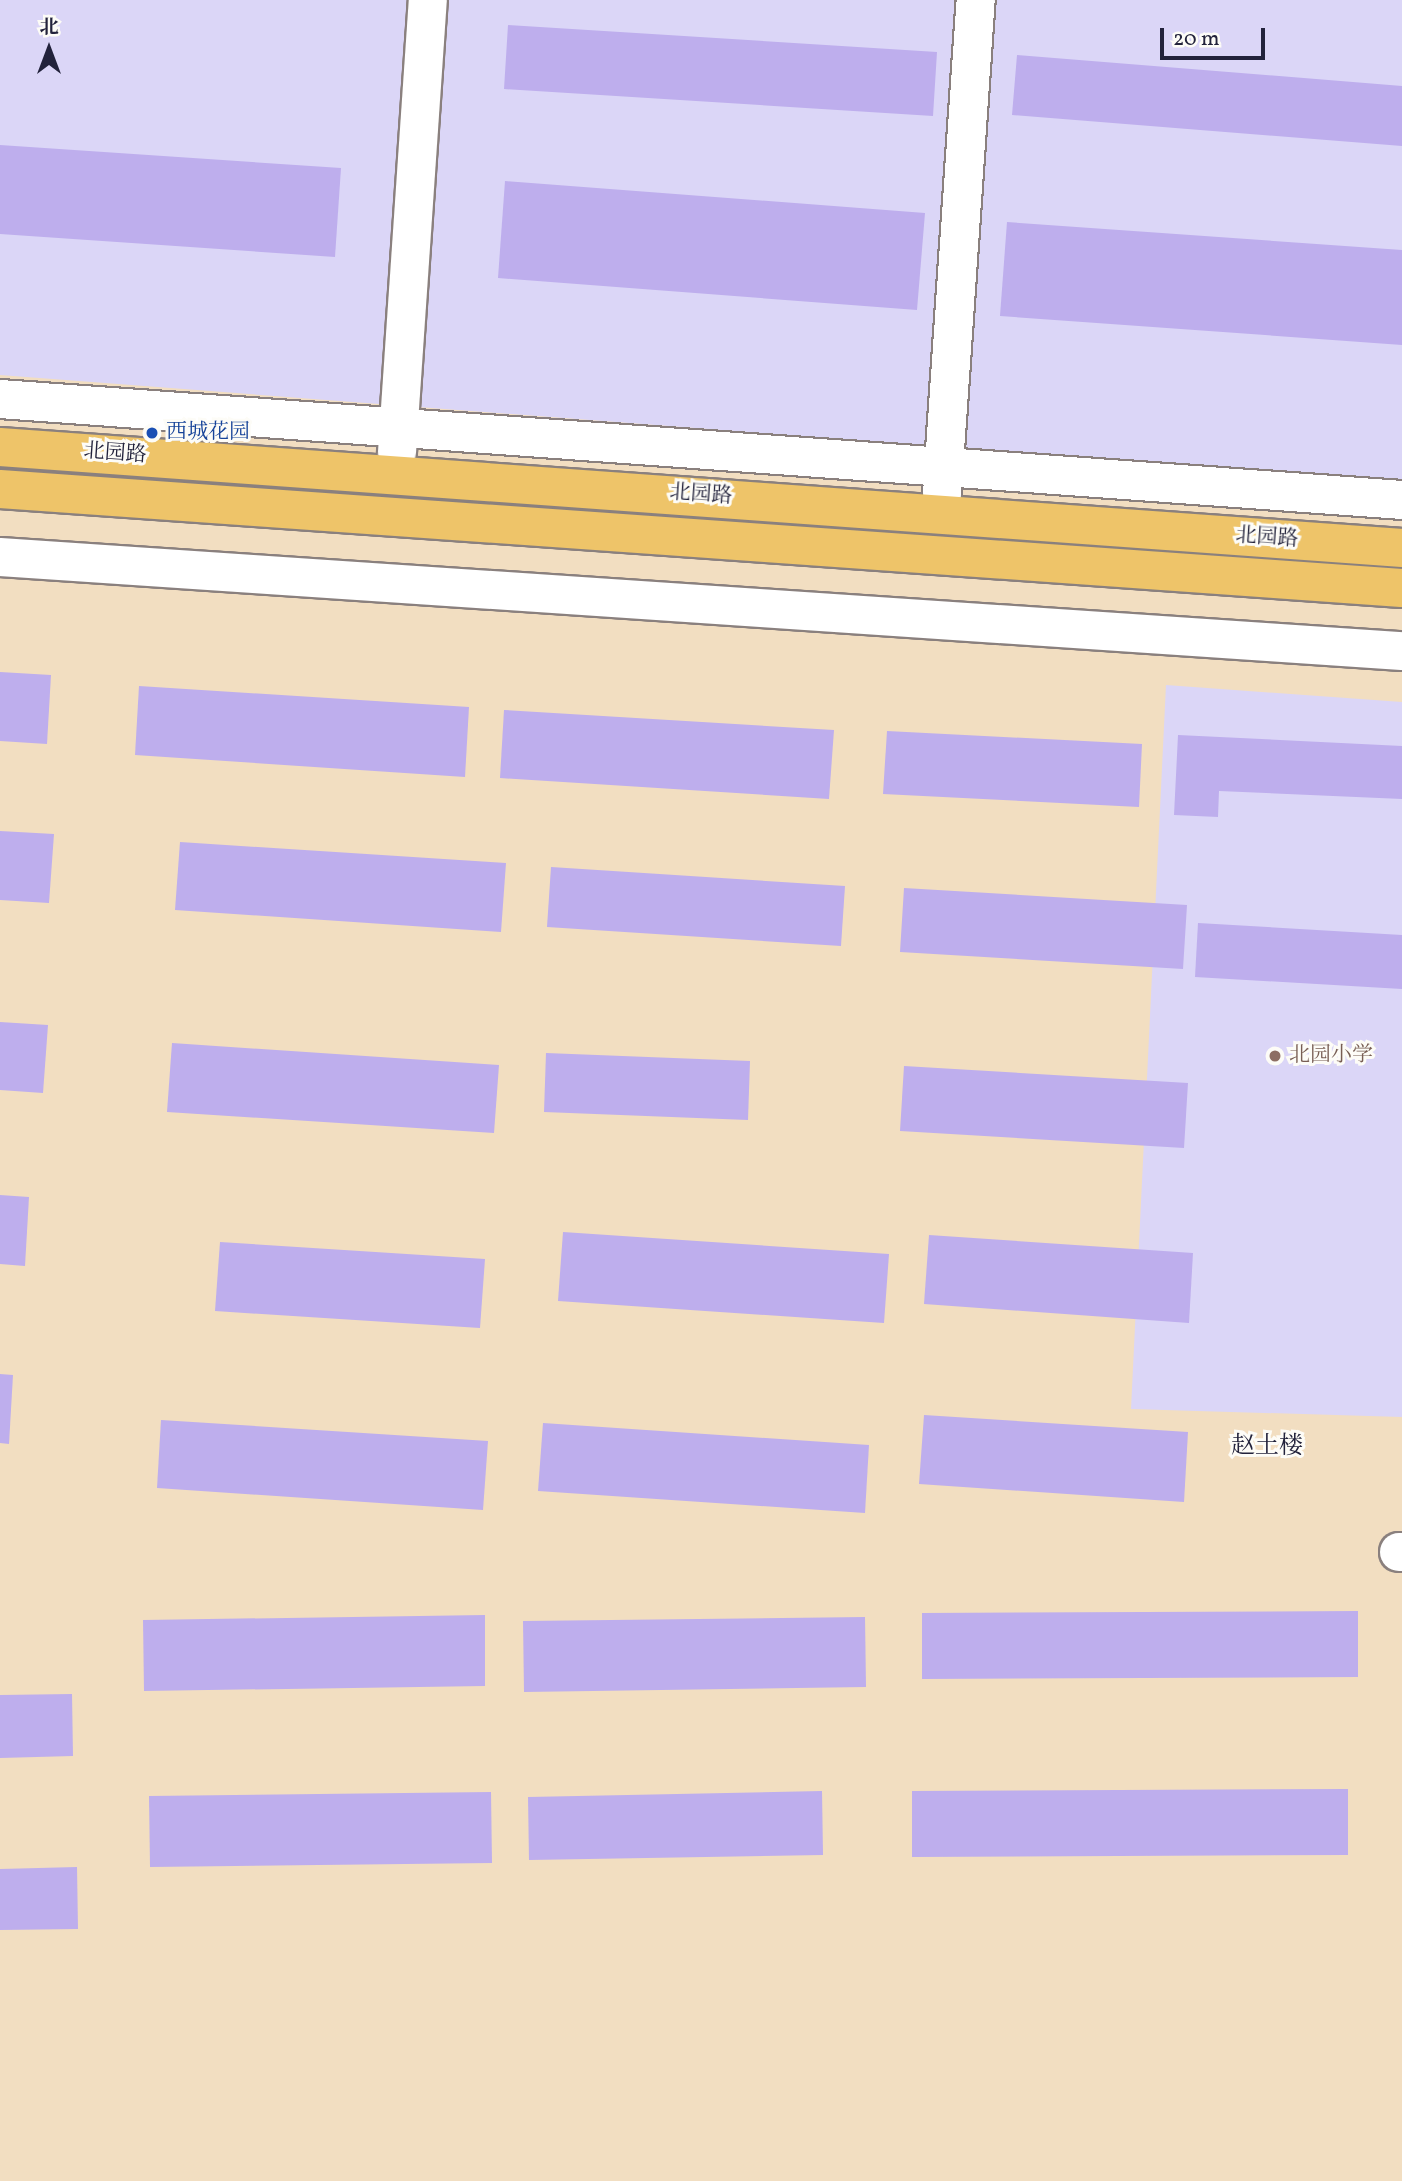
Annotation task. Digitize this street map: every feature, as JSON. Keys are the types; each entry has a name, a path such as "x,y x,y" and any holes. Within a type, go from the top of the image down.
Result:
{"main road":[{"name":"北园路","path":"0,447 396,472 1402,548"},
{"name":"北园路","path":"0,489 1402,588"}],"street":[{"path":"396,472 428,0"},
{"path":"940,514 976,0"},
{"path":"0,399 1402,500"},
{"path":"0,557 1402,651"}],"shaded area":[{"path":"0,0 1402,0 1402,482 0,375"},
{"name":"北园小学","path":"1166,685 1402,702 1402,1417 1131,1409"}],"building":[{"path":"508,25 937,52 933,116 504,89"},
{"path":"1017,55 1402,86 1402,146 1012,115"},
{"path":"0,145 341,168 335,257 0,234"},
{"path":"505,181 925,213 917,310 498,278"},
{"path":"1007,222 1402,250 1402,345 1000,316"},
{"path":"0,672 51,675 47,744 0,741"},
{"path":"139,686 469,707 465,777 135,755"},
{"path":"504,710 834,730 829,799 500,778"},
{"path":"887,731 1142,744 1139,807 883,794"},
{"path":"1178,735 1402,746 1402,799 1219,791 1218,817 1174,815"},
{"path":"0,831 54,834 49,903 0,900"},
{"path":"180,842 506,863 501,932 175,910"},
{"path":"551,867 845,886 841,946 547,927"},
{"path":"904,888 1187,905 1183,969 900,952"},
{"path":"1198,923 1402,935 1402,989 1195,977"},
{"path":"0,1022 48,1025 43,1093 0,1090"},
{"path":"172,1043 499,1065 494,1133 167,1112"},
{"path":"546,1053 750,1061 748,1120 544,1112"},
{"path":"904,1066 1188,1083 1184,1148 900,1131"},
{"path":"0,1195 29,1197 25,1266 0,1264"},
{"path":"563,1232 889,1254 884,1323 558,1301"},
{"path":"929,1235 1193,1253 1189,1323 924,1304"},
{"path":"220,1242 485,1259 480,1328 215,1311"},
{"path":"0,1374 13,1375 9,1444 0,1443"},
{"path":"924,1415 1188,1432 1184,1502 919,1484"},
{"path":"161,1420 488,1441 483,1510 157,1488"},
{"path":"543,1423 869,1445 865,1513 538,1491"},
{"path":"1358,1611 1358,1677 922,1679 922,1613"},
{"path":"485,1615 485,1686 144,1691 143,1620"},
{"path":"865,1617 866,1687 524,1692 523,1621"},
{"path":"72,1694 73,1756 0,1758 0,1695"},
{"path":"1348,1789 1348,1855 912,1857 912,1791"},
{"path":"822,1791 823,1855 529,1860 528,1797"},
{"path":"491,1792 492,1863 150,1867 149,1796"},
{"path":"77,1867 78,1929 0,1930 0,1869"}],"place":[{"name":"西城花园","path":"152,433"},
{"name":"北园小学","path":"1275,1056"}],"district":[{"name":"赵土楼","path":"1267,1448"}]}
